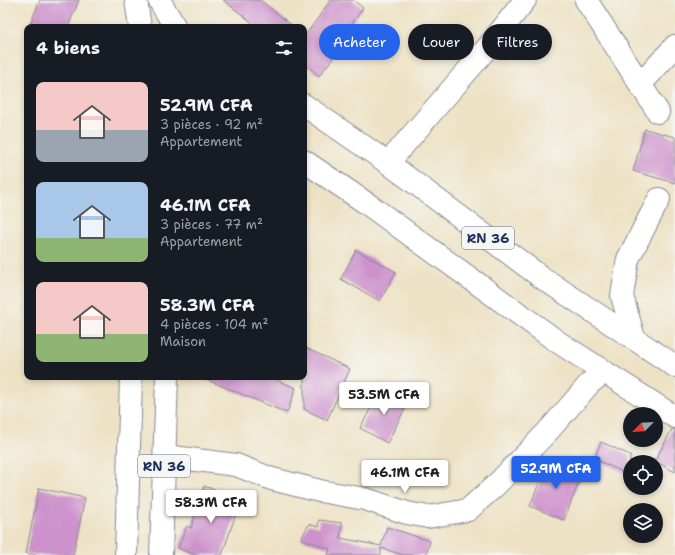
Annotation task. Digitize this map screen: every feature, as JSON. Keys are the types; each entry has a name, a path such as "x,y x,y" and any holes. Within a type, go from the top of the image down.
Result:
{"main road":[{"path":"136,0 140,24"},
{"path":"158,0 173,24"},
{"path":"388,163 488,47 525,0"},
{"path":"586,0 658,112"},
{"path":"640,85 675,46"},
{"name":"RN 36","path":"307,107 388,163 541,277 675,366"},
{"name":"RN 36","path":"307,163 369,205 558,342 675,417"},
{"path":"634,338 622,296 628,259 659,199"},
{"path":"165,456 236,465 272,480 320,491 365,498 407,513 428,516 468,510 497,484 550,429 590,383 604,372"},
{"name":"RN 36","path":"126,555 131,380"},
{"name":"RN 36","path":"161,555 167,380"}],"building":[{"path":"40,0 79,0 69,24 30,24"},
{"path":"223,0 260,0 290,24 254,24"},
{"path":"331,0 353,0 363,8 351,24 319,24 319,60 331,60 319,76 307,66 307,33"},
{"path":"645,129 675,137 675,183 633,171"},
{"path":"356,250 396,272 380,301 341,279"},
{"path":"307,348 350,369 327,420 304,409 304,380 307,380"},
{"path":"207,380 276,380 296,388 287,413"},
{"path":"382,388 408,403 387,443 360,428"},
{"path":"672,429 675,429 675,472 663,465 663,455 658,455"},
{"path":"601,442 630,455 623,455 623,472 594,459"},
{"path":"548,460 582,474 564,520 530,506"},
{"path":"204,486 241,499 222,555 195,555 178,548 187,526 191,528"},
{"path":"39,488 85,498 73,555 38,555 26,553"},
{"path":"319,520 342,523 340,538 381,546 387,527 430,541 426,555 403,555 381,548 381,555 328,555 330,549 301,539 309,524 318,527"}]}
